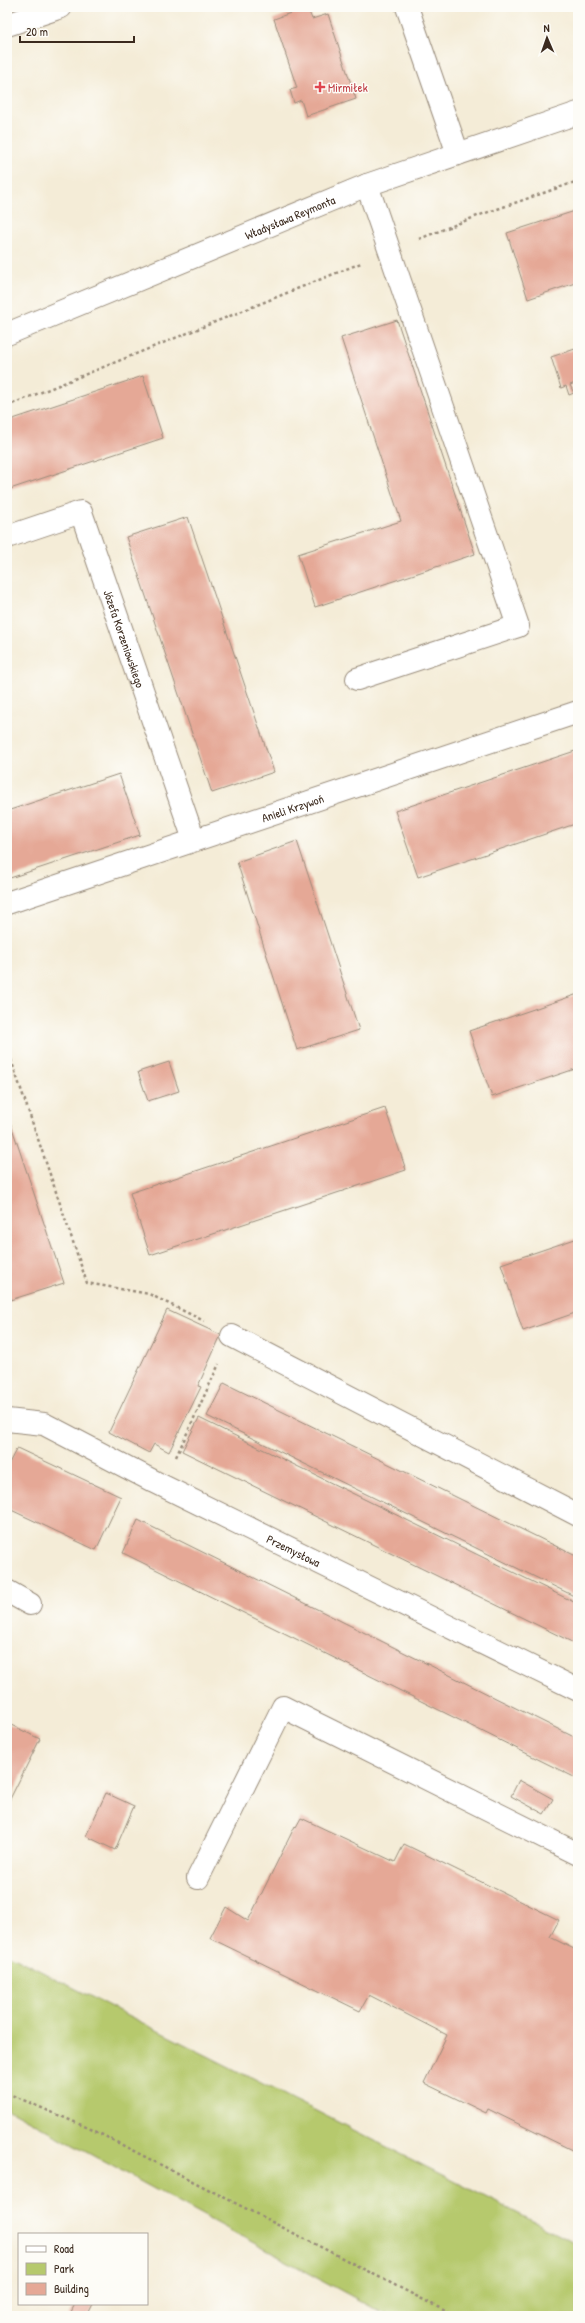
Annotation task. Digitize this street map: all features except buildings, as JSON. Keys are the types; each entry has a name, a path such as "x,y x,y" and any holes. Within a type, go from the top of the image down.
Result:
{"street":[{"path":"7,25 61,7"},
{"path":"407,7 458,154"},
{"name":"Władysława Reymonta","path":"7,334 368,185 578,113"},
{"path":"357,679 518,626 368,185"},
{"name":"Józefa Korzeniowskiego","path":"7,537 81,512 194,840"},
{"name":"Anieli Krzywoń","path":"7,903 578,712"},
{"path":"232,1336 578,1515"},
{"name":"Przemysłowa","path":"7,1420 44,1424 578,1690"},
{"path":"7,1591 30,1604"},
{"path":"198,1878 283,1707 578,1854"}],"path":[{"path":"7,406 480,215 578,181"},
{"path":"7,1048 87,1283 149,1294 232,1336 163,1484"},
{"path":"7,2093 93,2130 455,2316"}],"green space":[{"path":"7,1954 578,2244 578,2316 388,2316 7,2109"}],"place":[{"name":"Mirmiłek","path":"320,87"}]}
